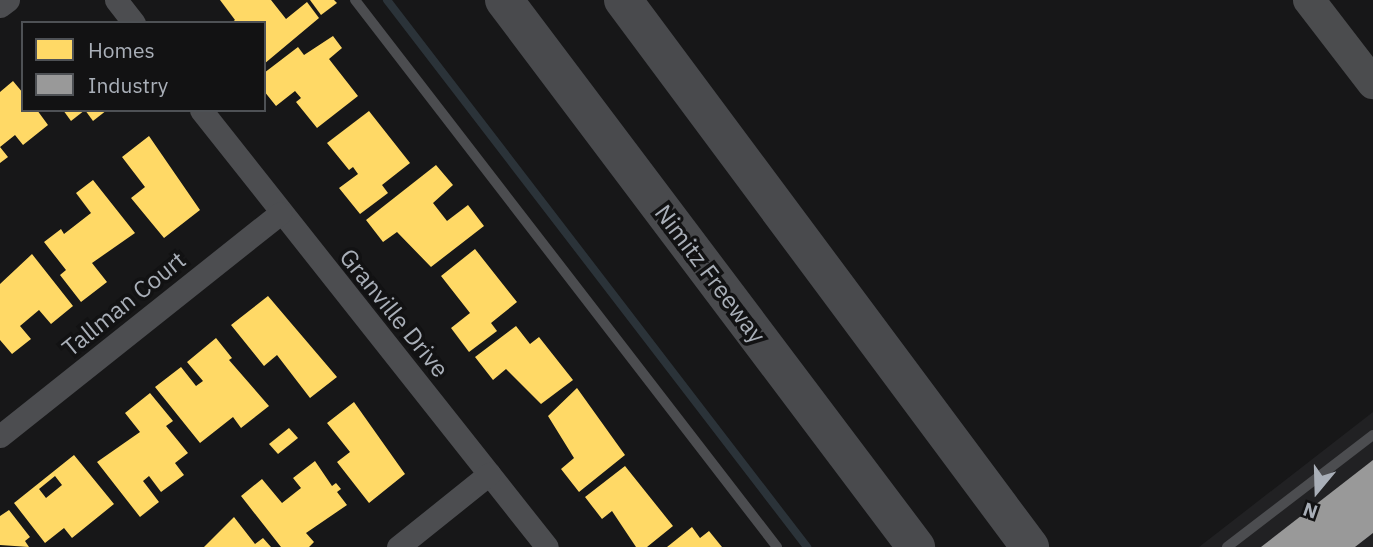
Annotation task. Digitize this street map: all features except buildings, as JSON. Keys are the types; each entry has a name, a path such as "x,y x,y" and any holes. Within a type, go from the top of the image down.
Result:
{"highway":[{"name":"Nimitz Freeway","path":"504,0 916,547"},
{"path":"623,0 1030,547"}],"main road":[{"path":"1309,0 1373,83"}],"street":[{"path":"0,6 8,0"},
{"path":"116,0 132,21"},
{"name":"Granville Drive","path":"203,112 547,547"},
{"name":"Tallman Court","path":"0,436 280,213"},
{"path":"398,547 489,474"}],"lane":[{"path":"355,0 778,547"},
{"path":"1227,547 1373,435"}],"shaded area":[{"path":"1373,412 1373,547 1199,547"}],"waterway":[{"path":"387,0 807,547"}]}
